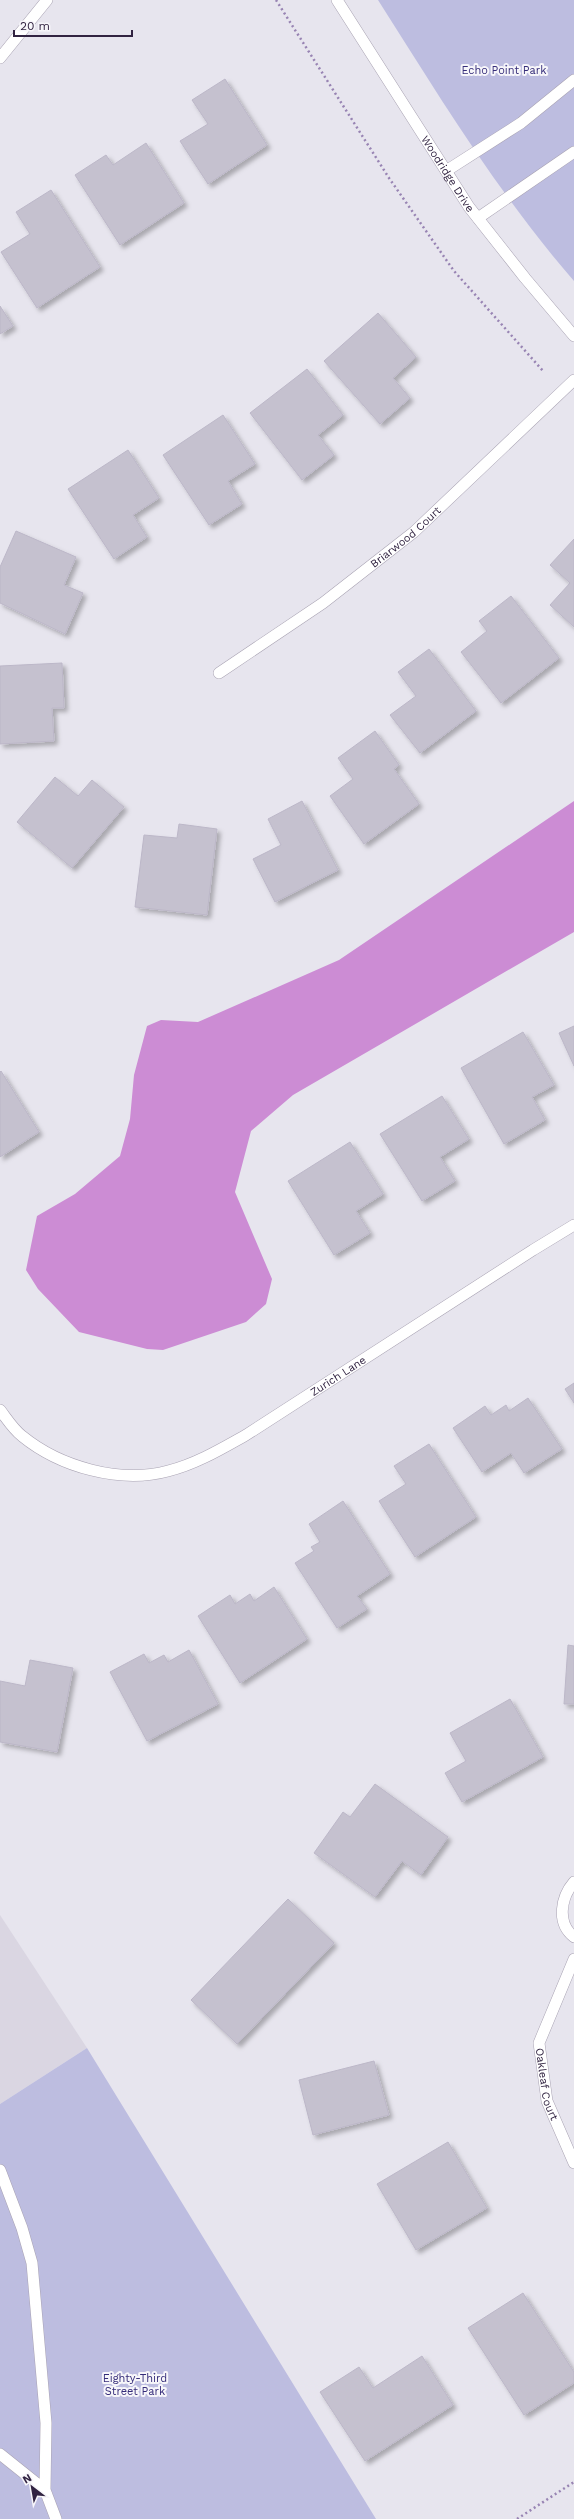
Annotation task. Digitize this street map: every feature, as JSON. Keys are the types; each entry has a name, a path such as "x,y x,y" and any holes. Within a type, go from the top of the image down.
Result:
{"street":[{"path":"0,58 18,39 47,0"},
{"name":"Woodridge Drive","path":"337,0 446,171 478,218 525,278 574,336"},
{"path":"446,171 521,123 574,80"},
{"path":"478,218 574,152"},
{"name":"Briarwood Court","path":"219,673 323,603 414,532 574,380"},
{"name":"Zurich Lane","path":"0,1410 21,1436 54,1457 84,1468 131,1474 168,1471 206,1458 246,1435 532,1250 574,1225"},
{"path":"574,1882 563,1900 562,1912 565,1924 574,1937"},
{"name":"Oakleaf Court","path":"574,1960 539,2043 547,2101 574,2163"},
{"path":"0,2170 22,2228 32,2263 46,2423 45,2490 56,2519"},
{"path":"0,2454 45,2490"}],"path":[{"path":"276,0 389,178 454,271 529,354"},
{"path":"517,2519 574,2482"}],"shaded area":[{"path":"574,801 574,932 293,1095 251,1131 235,1192 272,1279 266,1304 246,1322 163,1350 147,1349 79,1332 38,1289 26,1270 37,1216 75,1194 120,1156 130,1119 134,1075 147,1026 161,1020 198,1022 339,960"},
{"path":"0,1915 87,2048 0,2104"}],"green space":[{"name":"Echo Point Park","path":"378,0 574,0 574,281 520,214 495,180"},
{"name":"Eighty-Third Street Park","path":"87,2048 376,2519 0,2519 0,2104"}],"building":[{"path":"225,79 267,145 208,184 180,141 208,124 192,100"},
{"path":"146,143 184,203 120,245 75,175 106,155 113,165"},
{"path":"51,190 100,267 37,308 1,252 30,234 16,212"},
{"path":"0,306 13,326 0,334"},
{"path":"378,313 416,357 393,378 410,398 380,424 324,361"},
{"path":"307,369 343,415 318,435 334,455 302,480 250,413"},
{"path":"223,415 255,464 228,481 242,504 209,525 163,455"},
{"path":"128,450 159,498 133,515 147,537 114,559 68,489"},
{"path":"16,531 76,557 64,585 83,593 65,634 0,603 0,567"},
{"path":"574,539 574,627 550,605 570,583 550,565"},
{"path":"511,596 559,658 501,703 461,652 487,631 479,621"},
{"path":"429,649 476,711 420,753 390,715 416,696 398,672"},
{"path":"62,663 64,708 52,708 54,741 0,744 0,666"},
{"path":"375,731 399,765 394,769 419,804 364,844 330,796 353,779 338,758"},
{"path":"55,777 78,796 92,780 124,807 72,868 17,822"},
{"path":"302,801 338,870 275,902 253,859 281,845 268,819"},
{"path":"179,824 217,829 207,915 135,907 144,835 177,838"},
{"path":"574,1026 574,1066 559,1033"},
{"path":"523,1032 554,1085 532,1097 545,1120 504,1144 461,1068"},
{"path":"1,1071 39,1132 0,1157 0,1072"},
{"path":"442,1096 469,1139 440,1157 455,1181 422,1201 380,1134"},
{"path":"350,1142 383,1194 356,1211 370,1233 334,1255 288,1181"},
{"path":"574,1383 574,1403 565,1389"},
{"path":"528,1398 562,1449 524,1473 511,1453 482,1472 453,1428 485,1406 491,1415 506,1405 509,1411"},
{"path":"429,1444 476,1517 415,1557 379,1501 406,1484 394,1466"},
{"path":"343,1501 390,1574 357,1596 367,1609 337,1628 295,1563 314,1551 311,1547 320,1542 309,1524"},
{"path":"274,1587 307,1639 240,1683 198,1616 230,1595 235,1604 250,1594 254,1601"},
{"path":"568,1645 574,1646 574,1704 564,1704"},
{"path":"189,1650 218,1704 147,1741 110,1672 144,1654 149,1663 164,1655 168,1662"},
{"path":"30,1660 73,1668 57,1752 0,1742 0,1681 25,1686"},
{"path":"510,1699 543,1757 462,1802 445,1773 466,1761 450,1733"},
{"path":"375,1784 448,1837 421,1875 402,1861 375,1897 314,1853 343,1812 350,1817"},
{"path":"288,1899 334,1943 237,2044 191,2000"},
{"path":"374,2061 389,2115 313,2135 299,2080"},
{"path":"448,2142 487,2208 416,2250 377,2184"},
{"path":"523,2293 574,2372 574,2383 524,2415 468,2328"},
{"path":"422,2356 453,2405 365,2461 320,2392 359,2367 373,2388"}]}
